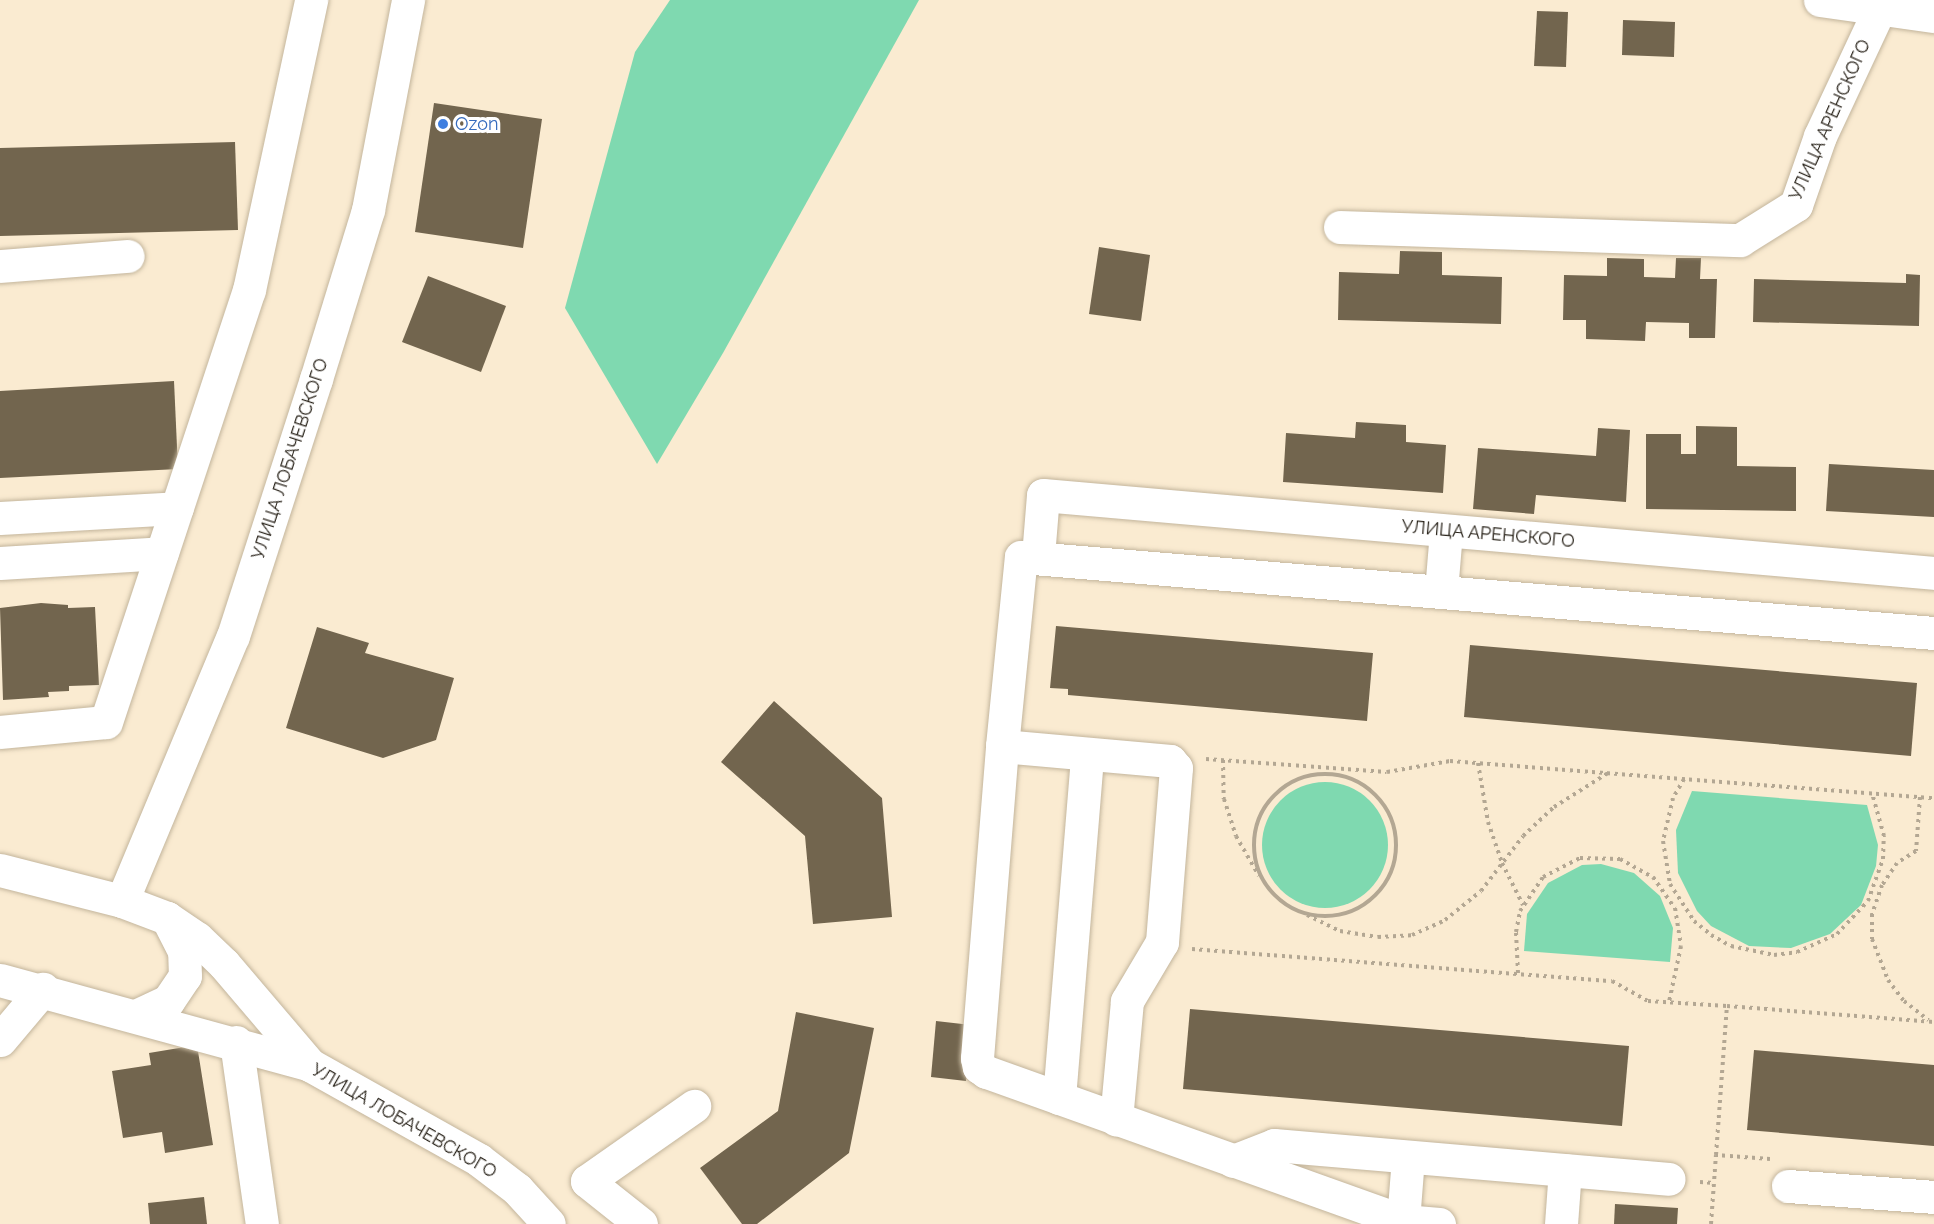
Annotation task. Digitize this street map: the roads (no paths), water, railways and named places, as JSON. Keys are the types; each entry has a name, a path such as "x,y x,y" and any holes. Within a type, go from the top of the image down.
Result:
{"street":[{"path":"0,732 106,722 249,290 311,0"},
{"name":"УЛИЦА ЛОБАЧЕВСКОГО","path":"122,901 233,636 316,379 368,210 408,0"},
{"path":"1820,0 1881,6 1934,16"},
{"name":"УЛИЦА АРЕНСКОГО","path":"1340,226 1740,240 1796,205 1820,136 1881,6"},
{"path":"0,266 128,255"},
{"name":"УЛИЦА АРЕНСКОГО","path":"1038,556 1043,495 1934,573"},
{"path":"0,518 177,508"},
{"path":"1441,591 1446,531"},
{"path":"0,563 162,553"},
{"path":"1438,1224 1403,1221 1116,1119 986,1072 977,1058 1018,562 1026,555 1934,633"},
{"path":"1002,746 1174,763 1161,947 1127,1001 1116,1119"},
{"path":"1059,1098 1087,754"},
{"path":"0,870 122,901 167,918 224,964 310,1065"},
{"path":"138,1016 168,1001 185,976 184,951 167,918"},
{"name":"УЛИЦА ЛОБАЧЕВСКОГО","path":"0,980 43,989 236,1042 310,1065 479,1160 517,1189 549,1224"},
{"path":"0,1040 43,989"},
{"path":"236,1042 262,1224"},
{"path":"641,1224 587,1180 694,1106"},
{"path":"1233,1161 1274,1145 1669,1179"},
{"path":"1403,1221 1408,1157"},
{"path":"1561,1224 1565,1170"},
{"path":"1784,1173 1934,1197"}],"place":[{"name":"Ozon","path":"443,124"}]}
